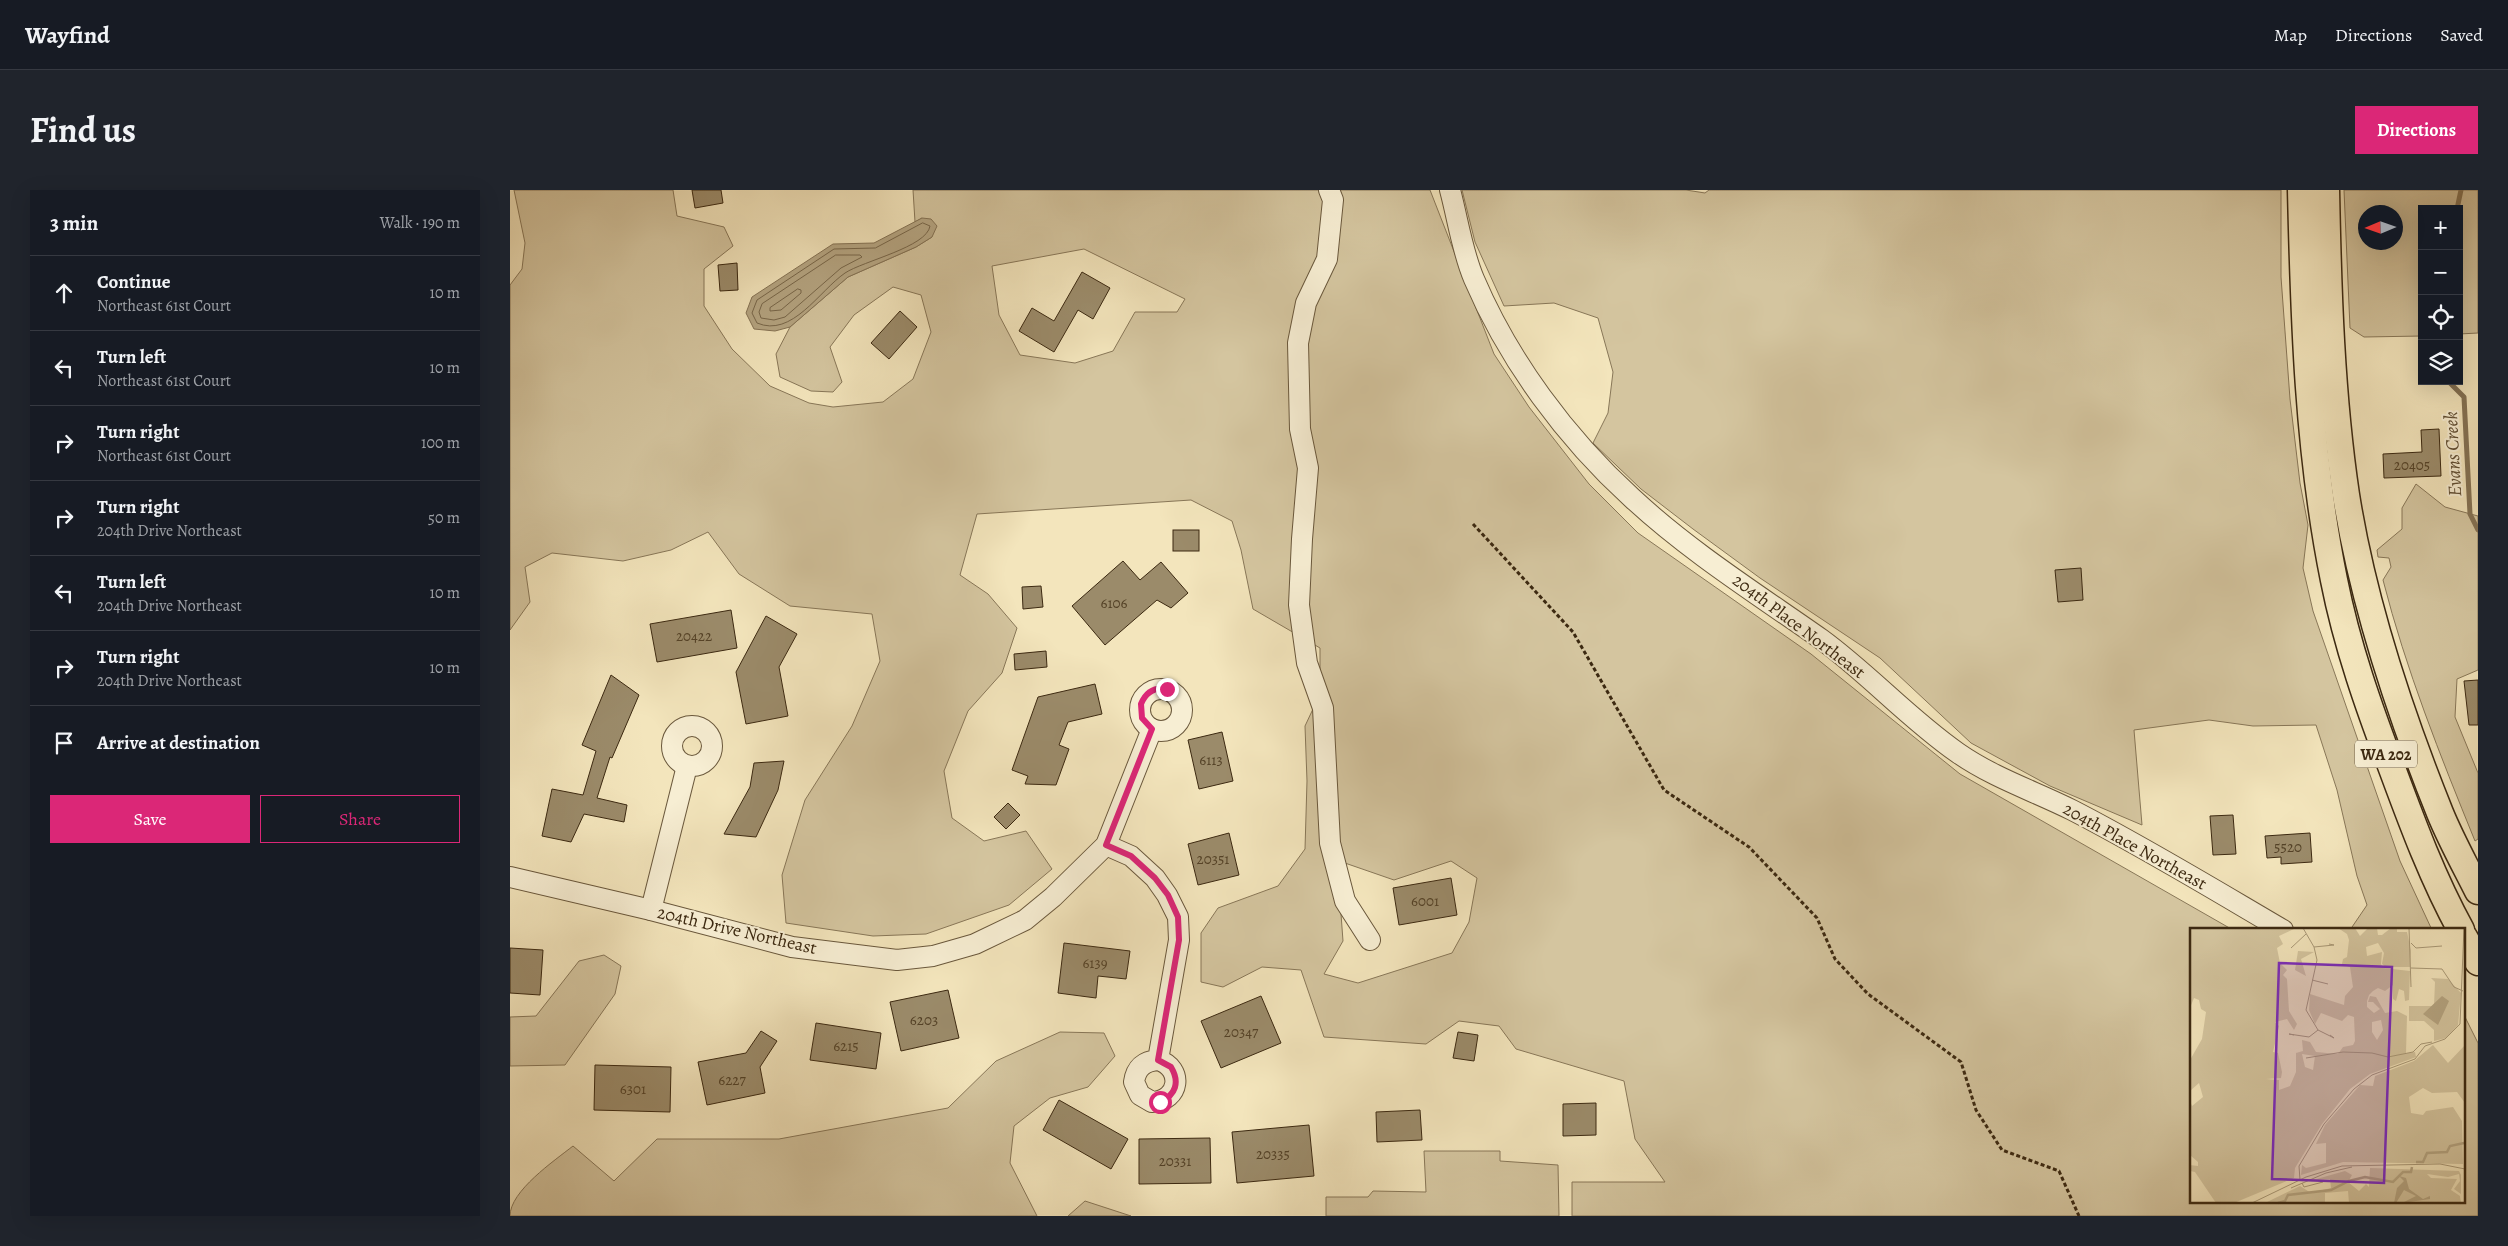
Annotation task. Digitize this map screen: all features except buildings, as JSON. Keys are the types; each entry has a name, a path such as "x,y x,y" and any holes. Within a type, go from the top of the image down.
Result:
{"main road":[{"name":"WA 202","path":"2301,190 2311,415 2334,580 2350,649 2378,731 2412,822 2446,903 2459,928"},
{"name":"WA 202","path":"2326,190 2331,343 2336,413 2350,514 2381,643 2406,723 2441,815 2478,891"}],"street":[{"path":"1329,190 1333,200 1327,259 1306,303 1298,343 1300,430 1308,468 1299,605 1307,663 1323,708 1330,843 1345,901 1370,940"},
{"name":"204th Place Northeast","path":"1450,190 1460,236 1473,277 1500,334 1578,442 1631,497 1686,544 1849,660 1927,729 1960,754 2008,782 2069,809 2165,860 2280,928"},
{"name":"204th Drive Northeast","path":"510,877 792,946 897,960 933,956 975,944 1026,920 1053,897 1106,845 1152,729"},
{"path":"651,910 687,766"},
{"path":"1106,845 1131,856 1155,878 1168,895 1178,917 1179,940 1158,1060"}],"path":[{"path":"1473,524 1573,632 1664,790 1749,847 1817,918 1835,959 1868,994 1961,1062 1976,1110 2002,1150 2059,1171 2079,1216"}],"shaded area":[{"path":"514,190 673,190 677,216 724,227 733,246 704,269 704,306 732,349 770,386 809,403 833,407 883,402 913,379 931,332 921,295 893,287 854,315 830,347 842,382 833,392 811,391 780,377 776,354 790,327 848,277 916,247 932,237 922,218 915,222 913,190 1430,190 1494,354 1529,407 1589,484 1638,533 1811,654 1960,774 2230,928 2190,928 2190,1204 2466,1204 2466,1019 2478,1043 2478,1216 1572,1216 1572,1182 1665,1182 1635,1139 1624,1081 1516,1049 1499,1026 1459,1021 1426,1044 1324,1037 1301,970 1262,967 1223,987 1201,982 1201,933 1218,908 1278,886 1305,849 1307,781 1305,726 1320,694 1320,648 1253,609 1241,550 1232,521 1191,500 977,514 960,575 988,594 1017,628 1002,673 968,711 944,771 952,818 984,841 1026,831 1052,869 1009,905 926,934 873,936 786,923 782,875 805,800 852,726 880,661 872,614 790,606 739,574 708,532 671,550 623,561 552,553 525,567 530,602 510,630 510,285 522,269 525,243","holes":["1084,249 1185,299 1177,312 1135,312 1113,351 1075,363 1020,355 999,315 992,266","1451,861 1477,878 1469,922 1452,953 1358,983 1324,974 1343,941 1339,887 1342,862 1394,880"]},
{"path":"1462,190 1686,190 1705,193 1709,190 2281,190 2281,277 2290,399 2300,483 2308,525 2303,568 2313,611 2400,861 2431,928 2351,928 2367,905 2357,876 2337,790 2316,725 2253,726 2209,720 2134,730 2142,825 2050,786 1971,743 1880,658 1760,578 1693,529 1641,489 1593,443 1608,413 1613,372 1598,318 1554,303 1504,306 1475,242"},
{"path":"2344,190 2478,190 2478,333 2463,334 2463,205 2418,205 2418,336 2364,337 2350,328"},
{"path":"2416,484 2445,507 2478,516 2478,670 2457,679 2455,717 2478,773 2478,839 2475,841 2402,647 2383,580 2391,567 2389,558 2378,557 2377,550 2402,529 2402,508"},
{"path":"604,955 621,966 615,994 565,1065 510,1066 510,1017 536,1016 579,961"},
{"path":"1060,1032 1104,1033 1115,1056 1088,1087 1050,1098 1014,1126 1010,1163 1037,1216 510,1216 512,1206 517,1197 534,1177 573,1146 614,1181 657,1139 779,1139 948,1108 996,1061"},
{"path":"1424,1151 1500,1151 1500,1161 1558,1165 1559,1216 1326,1216 1326,1197 1368,1197 1373,1191 1426,1192"},
{"path":"1085,1201 1131,1216 1068,1216"}],"water":[{"path":"922,218 931,219 937,226 932,237 916,247 848,277 790,327 775,331 754,329 746,313 752,297 833,244 874,243"}],"waterway":[{"name":"Evans Creek","path":"2458,205 2461,190"},
{"name":"Evans Creek","path":"2452,385 2464,397 2470,514 2478,530"}],"route":[{"path":"1160,1102 1172,1094 1176,1088 1175,1073 1165,1062 1158,1060 1179,940 1178,917 1168,895 1155,878 1131,856 1106,845 1152,729 1142,718 1141,704 1144,697 1150,692 1156,689 1167,689"}]}
